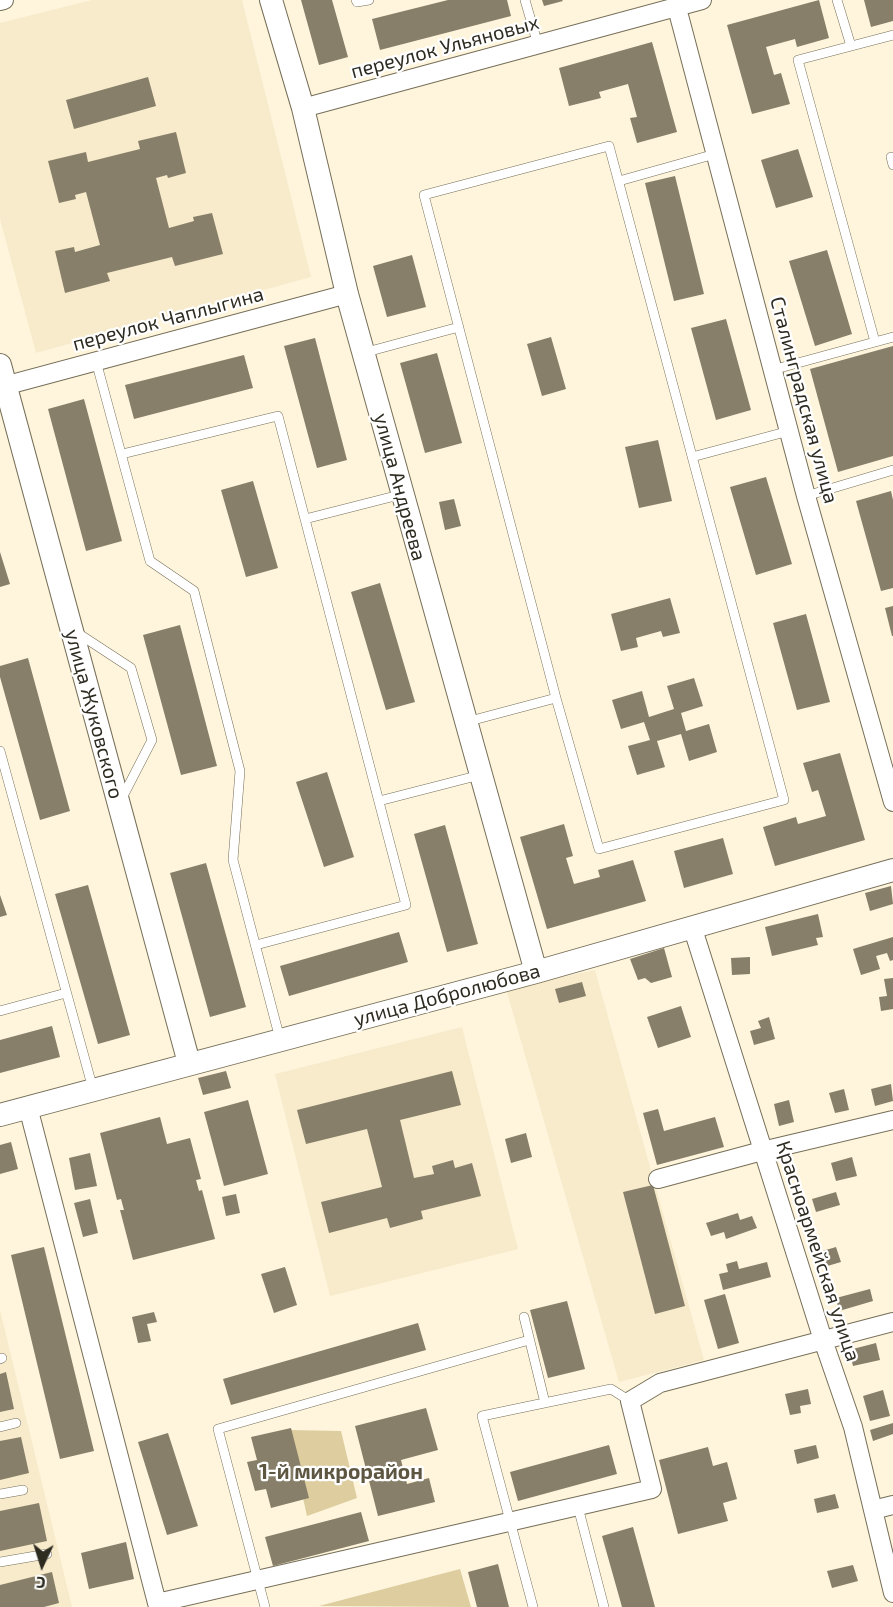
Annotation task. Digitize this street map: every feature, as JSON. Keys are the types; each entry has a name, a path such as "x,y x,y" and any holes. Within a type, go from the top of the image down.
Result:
{"street":[{"name":"улица Андреева","path":"271,0 303,108 363,353 536,972"},
{"name":"переулок Ульяновых","path":"303,108 702,0"},
{"name":"Сталинградская улица","path":"677,8 806,496 893,802"},
{"name":"переулок Чаплыгина","path":"2,379 96,361 347,294"},
{"name":"улица Жуковского","path":"2,379 189,1063"},
{"name":"улица Добролюбова","path":"0,1115 536,972 893,870"},
{"name":"Красноармейская улица","path":"692,926 822,1340 853,1427 893,1593"},
{"path":"28,1107 157,1603 200,1597 257,1580 652,1489 630,1401 660,1383 893,1323"},
{"path":"658,1179 762,1151 893,1120"},
{"path":"873,1510 893,1505"}],"lane":[{"path":"356,0 357,3 369,0"},
{"path":"525,0 537,45"},
{"path":"837,0 851,46"},
{"path":"875,342 798,60 893,35"},
{"path":"609,146 619,181 784,800 598,849 556,699 424,195 609,146"},
{"path":"619,181 715,154"},
{"path":"363,353 459,327"},
{"path":"772,369 893,337"},
{"path":"96,361 150,561 194,591 240,771 233,860 280,1039"},
{"path":"122,454 278,416 406,905 256,945"},
{"path":"692,457 789,431"},
{"path":"806,496 893,470"},
{"path":"305,519 403,494"},
{"path":"71,629 131,669 152,740 119,805"},
{"path":"465,722 556,699"},
{"path":"0,751 93,1089"},
{"path":"379,801 480,775"},
{"path":"0,1011 66,993"},
{"path":"524,1317 545,1403"},
{"path":"265,1607 218,1429 529,1340"},
{"path":"533,1607 482,1416 611,1389 630,1401"},
{"path":"0,1427 16,1423"},
{"path":"0,1494 23,1490"},
{"path":"578,1507 604,1607"},
{"path":"0,1562 47,1554"}],"shaded area":[{"path":"92,0 242,0 311,277 36,353 0,219 0,23"},
{"path":"595,970 704,1360 619,1382 506,989"},
{"path":"462,1027 518,1249 330,1296 275,1074"},
{"path":"0,1310 72,1607 0,1607"},
{"path":"288,1430 341,1431 357,1498 307,1516"},
{"path":"460,1569 471,1607 319,1606"}],"building":[{"path":"301,0 332,0 348,57 319,65"},
{"path":"448,0 507,0 511,16 380,50 372,19"},
{"path":"542,0 562,0 563,1 544,6"},
{"path":"819,0 829,38 797,47 795,39 766,47 774,75 781,73 790,104 752,114 727,25"},
{"path":"864,0 893,0 893,21 871,27"},
{"path":"652,42 677,132 637,143 630,118 637,117 628,84 599,92 601,98 569,106 559,68"},
{"path":"148,77 156,106 74,129 66,100"},
{"path":"176,132 186,173 168,178 167,175 156,178 169,228 194,221 193,217 212,213 223,254 175,266 172,257 107,273 110,281 65,293 55,251 74,247 75,252 100,245 86,192 75,195 76,199 59,203 48,161 86,152 88,162 140,149 138,141"},
{"path":"798,149 813,197 776,208 761,160"},
{"path":"675,176 704,294 674,301 645,183"},
{"path":"827,250 852,334 815,346 789,261"},
{"path":"412,255 426,307 387,317 373,266"},
{"path":"726,319 751,410 716,420 691,328"},
{"path":"551,337 566,389 542,396 527,344"},
{"path":"315,338 347,460 317,468 284,346"},
{"path":"893,346 893,456 838,472 810,369"},
{"path":"437,353 462,443 425,453 400,363"},
{"path":"244,355 253,388 134,419 125,385"},
{"path":"84,399 122,541 86,551 48,409"},
{"path":"658,440 672,501 639,508 625,447"},
{"path":"766,477 792,564 756,575 730,487"},
{"path":"253,481 278,568 246,577 221,490"},
{"path":"891,491 893,500 893,588 881,591 856,501"},
{"path":"454,499 461,526 445,530 439,502"},
{"path":"0,552 10,584 0,587"},
{"path":"380,583 415,702 386,710 351,592"},
{"path":"670,598 680,633 663,637 661,631 636,638 638,647 621,651 611,614"},
{"path":"893,606 893,636 892,636 885,608"},
{"path":"806,614 830,702 797,710 773,623"},
{"path":"180,625 217,766 181,775 143,635"},
{"path":"28,658 70,811 40,820 0,677 0,666"},
{"path":"694,678 703,706 681,713 686,731 709,724 717,752 689,761 681,734 657,741 665,767 637,775 628,746 650,740 644,722 621,729 612,700 642,691 649,717 674,709 667,686"},
{"path":"840,753 865,840 775,866 763,827 796,817 798,824 826,816 818,790 812,792 803,763"},
{"path":"327,772 354,857 324,867 296,782"},
{"path":"564,824 573,856 566,858 574,884 600,877 598,870 633,860 646,901 547,929 520,837"},
{"path":"445,825 478,944 447,952 414,834"},
{"path":"723,838 733,874 684,888 674,851"},
{"path":"206,863 246,1007 210,1017 170,873"},
{"path":"88,885 130,1035 98,1044 55,894"},
{"path":"891,886 893,904 870,911 865,893"},
{"path":"0,895 7,915 0,917"},
{"path":"818,914 823,937 816,938 818,945 772,956 765,927"},
{"path":"399,932 408,962 289,996 280,966"},
{"path":"893,937 893,960 890,961 887,953 876,956 880,969 861,975 853,949"},
{"path":"664,948 672,977 651,983 645,978 638,980 630,959"},
{"path":"750,957 750,974 732,975 731,958"},
{"path":"893,978 893,1009 881,1011 879,997 887,996 884,979"},
{"path":"582,982 586,996 559,1003 555,989"},
{"path":"681,1006 691,1037 658,1048 647,1017"},
{"path":"769,1017 775,1039 754,1045 750,1031 761,1028 758,1021"},
{"path":"52,1026 60,1057 0,1073 0,1040"},
{"path":"226,1071 231,1088 203,1095 198,1078"},
{"path":"452,1071 461,1105 400,1120 414,1178 434,1174 432,1166 453,1160 455,1168 472,1163 481,1196 421,1211 423,1219 390,1228 387,1218 329,1233 321,1202 382,1187 367,1129 306,1144 297,1110"},
{"path":"891,1084 893,1101 875,1106 871,1089"},
{"path":"844,1089 849,1110 835,1113 829,1093"},
{"path":"248,1100 268,1174 224,1186 204,1112"},
{"path":"789,1100 794,1122 779,1126 774,1104"},
{"path":"658,1109 664,1131 715,1117 724,1147 657,1165 643,1113"},
{"path":"160,1117 167,1144 190,1138 201,1179 196,1180 199,1191 202,1190 215,1239 133,1260 120,1210 124,1210 121,1199 117,1200 100,1133"},
{"path":"526,1133 532,1157 511,1163 505,1139"},
{"path":"11,1142 18,1169 0,1174 0,1145"},
{"path":"90,1153 97,1186 75,1190 69,1158"},
{"path":"852,1157 857,1176 836,1181 831,1163"},
{"path":"653,1185 685,1306 655,1314 623,1192"},
{"path":"836,1192 840,1205 816,1212 812,1199"},
{"path":"236,1194 240,1213 226,1216 222,1197"},
{"path":"90,1199 98,1233 83,1237 74,1203"},
{"path":"738,1213 740,1220 752,1216 757,1228 726,1239 724,1232 711,1236 706,1223"},
{"path":"44,1247 94,1451 60,1459 11,1255"},
{"path":"836,1247 841,1262 824,1267 819,1252"},
{"path":"737,1261 739,1269 767,1262 771,1277 723,1290 719,1274 728,1272 726,1264"},
{"path":"285,1267 297,1305 274,1313 261,1274"},
{"path":"870,1289 873,1301 839,1311 836,1298"},
{"path":"725,1294 739,1343 718,1349 704,1300"},
{"path":"567,1301 585,1369 548,1378 530,1310"},
{"path":"154,1312 157,1322 147,1324 151,1341 138,1343 132,1317"},
{"path":"418,1323 426,1350 231,1405 223,1379"},
{"path":"876,1343 880,1360 853,1366 849,1350"},
{"path":"6,1372 14,1409 0,1412 0,1374"},
{"path":"808,1389 811,1404 800,1406 801,1413 790,1415 785,1394"},
{"path":"883,1390 890,1416 870,1421 863,1396"},
{"path":"426,1408 438,1450 401,1460 407,1484 429,1478 435,1502 378,1516 355,1426"},
{"path":"893,1423 893,1434 873,1441 870,1430"},
{"path":"291,1428 309,1498 271,1508 266,1489 255,1491 247,1462 257,1460 251,1437"},
{"path":"168,1433 198,1526 167,1535 138,1442"},
{"path":"21,1437 29,1473 0,1480 0,1441"},
{"path":"609,1445 617,1474 518,1501 510,1472"},
{"path":"816,1445 819,1458 797,1464 794,1450"},
{"path":"708,1447 713,1466 727,1462 737,1499 723,1503 728,1521 678,1534 659,1460"},
{"path":"835,1494 839,1508 817,1513 814,1499"},
{"path":"39,1503 47,1541 0,1551 0,1511"},
{"path":"361,1512 369,1541 273,1566 265,1537"},
{"path":"633,1527 655,1607 622,1607 602,1536"},
{"path":"126,1542 134,1579 89,1589 81,1553"},
{"path":"498,1564 509,1607 477,1607 468,1572"},
{"path":"853,1565 858,1581 832,1588 827,1571"},
{"path":"52,1572 59,1603 44,1607 0,1607 0,1585"}],"district":[{"name":"1-й микрорайон","path":"341,1472"}]}
